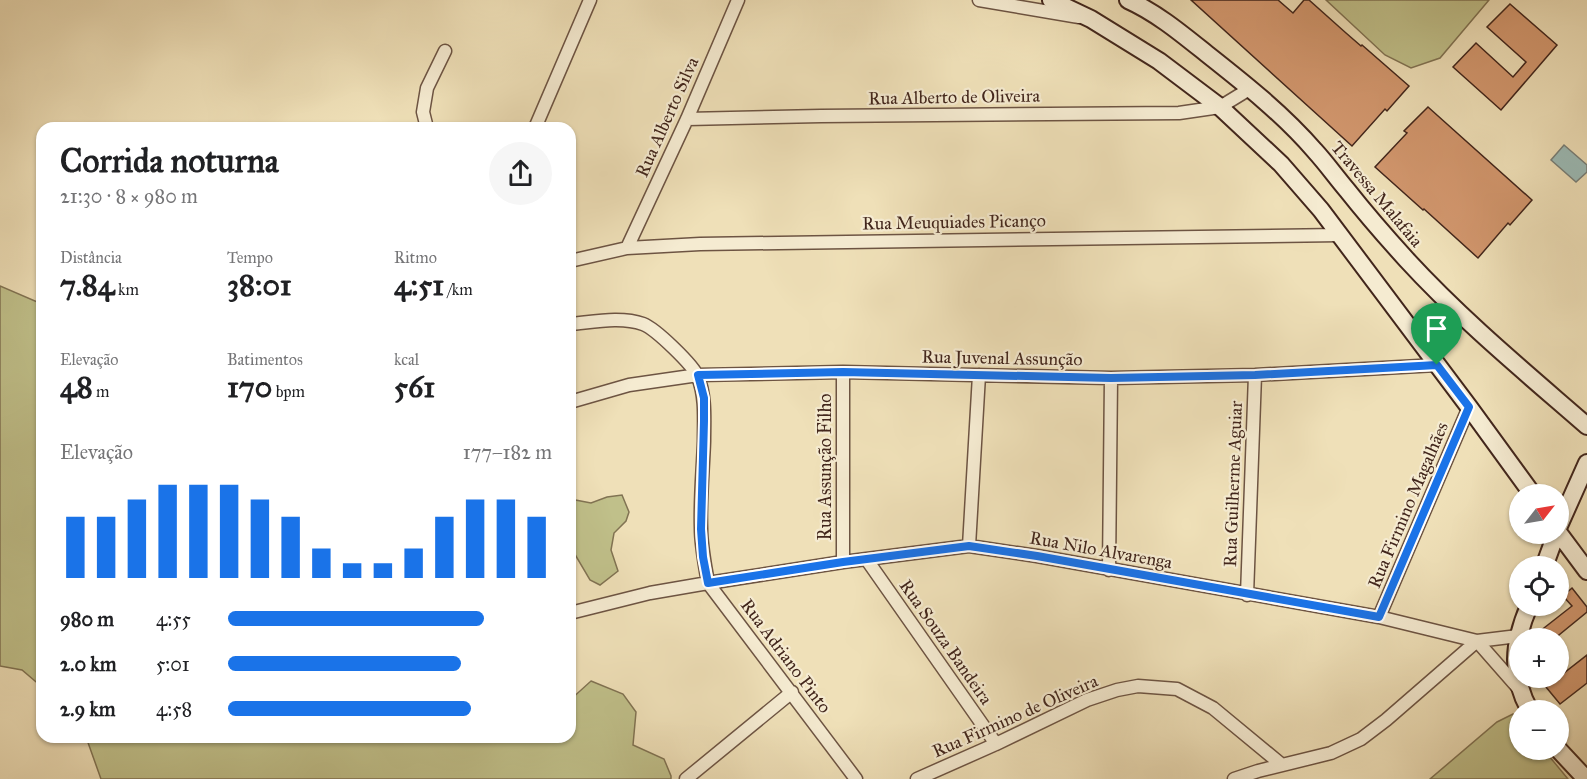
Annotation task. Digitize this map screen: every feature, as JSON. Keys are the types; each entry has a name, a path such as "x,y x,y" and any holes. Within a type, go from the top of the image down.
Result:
{"main road":[{"path":"1051,0 1091,19 1159,61 1220,107 1281,164 1340,235 1525,484"},
{"name":"Travessa Malafaia","path":"1128,0 1173,27 1251,88 1315,150 1385,235 1445,299 1587,426"},
{"path":"1569,505 1587,463"},
{"path":"1567,544 1587,571"},
{"path":"1521,688 1525,700"},
{"path":"1568,760 1586,779"}],"street":[{"path":"538,122 591,0"},
{"name":"Rua Alberto Silva","path":"627,248 687,119 738,0"},
{"path":"979,0 1091,19"},
{"path":"426,122 423,112 427,88 445,51"},
{"path":"1220,107 1251,88"},
{"name":"Rua Alberto de Oliveira","path":"687,119 1179,113 1220,107"},
{"name":"Rua Meuquiades Picanço","path":"576,260 627,248 712,244 1340,235"},
{"name":"Rua Adriano Pinto","path":"576,324 624,320 643,324 656,331 674,347 698,375 704,398 701,529 708,583 856,779"},
{"name":"Rua Juvenal Assunção","path":"576,400 629,385 698,375 843,372 1111,378 1255,375 1437,365"},
{"name":"Rua Assunção Filho","path":"843,372 843,562"},
{"path":"969,546 979,375"},
{"name":"Rua Guilherme Aguiar","path":"1247,595 1255,375"},
{"path":"1109,570 1111,378"},
{"name":"Rua Firmino Magalhães","path":"1379,617 1469,407"},
{"name":"Rua Nilo Alvarenga","path":"576,612 651,593 708,583 843,562 969,546 1379,617 1477,641 1509,637"},
{"name":"Rua Souza Bandeira","path":"867,560 996,744"},
{"path":"1234,779 1258,775 1282,765 1331,753 1361,739 1477,641 1522,693"},
{"name":"Rua Firmino de Oliveira","path":"917,779 1087,700 1138,686 1177,689 1213,708 1282,765"},
{"path":"686,779 792,692"}],"green space":[{"path":"1326,0 1489,0 1440,58 1411,68 1385,55"},
{"path":"0,286 36,301 36,682 22,670 0,666"},
{"path":"622,495 629,512 626,521 614,533 611,550 618,571 600,585 590,580 576,556 576,500 591,503 607,497"},
{"path":"591,681 623,694 636,712 633,745 664,759 671,779 101,779 88,743 576,743 576,695"},
{"path":"1509,716 1509,760 1552,760 1568,779 1430,779 1497,722"}],"water":[{"path":"1564,145 1587,165 1587,172 1576,182 1551,160"}],"building":[{"path":"1191,0 1278,0 1293,13 1304,0 1309,0 1409,86 1352,146"},
{"path":"1510,4 1557,45 1501,110 1453,67 1476,43 1513,77 1526,62 1487,27"},
{"path":"1428,107 1532,200 1510,225 1508,223 1478,258 1375,167 1407,133 1404,131"},
{"path":"1572,588 1587,607 1587,612 1567,628 1544,628 1559,616 1569,616 1569,608 1572,606 1569,603 1569,591"},
{"path":"1587,655 1587,683 1565,700 1557,700 1547,688 1569,688 1569,669"}],"route":[{"path":"1437,365 1469,407 1379,617 969,546 843,562 708,583 701,529 704,398 698,375 843,372 1111,378 1255,375 1437,365"}]}
